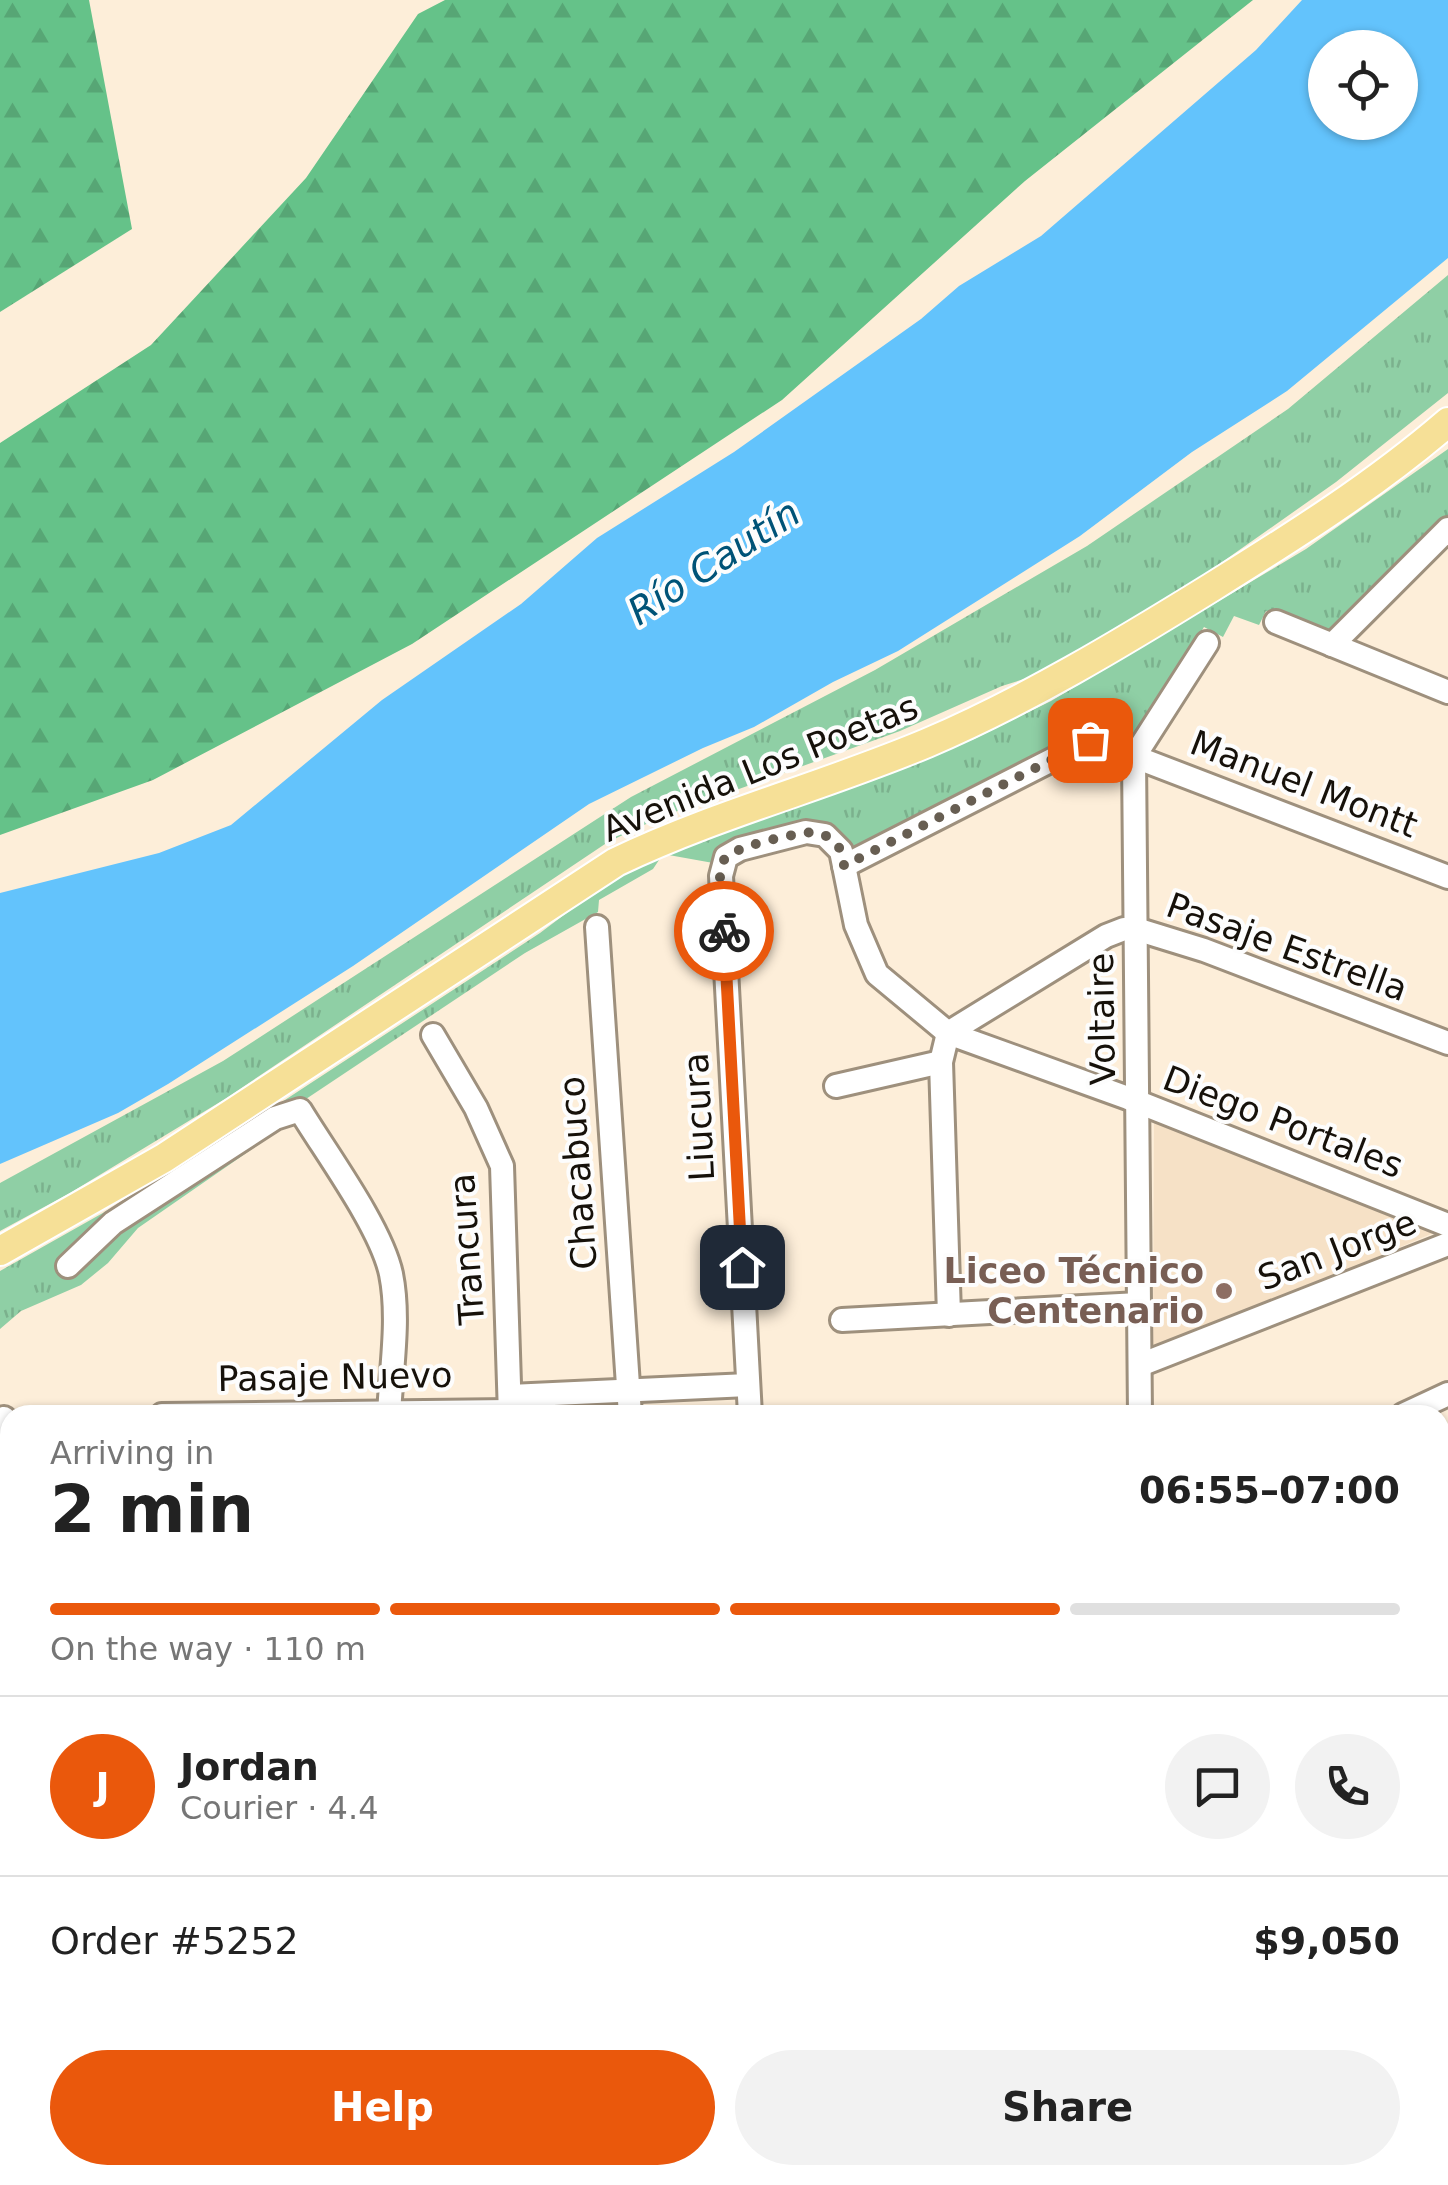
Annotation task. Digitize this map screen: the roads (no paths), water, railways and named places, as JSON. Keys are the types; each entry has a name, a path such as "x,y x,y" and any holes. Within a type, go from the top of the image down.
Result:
{"main road":[{"name":"Avenida Los Poetas","path":"0,1251 164,1158 616,862 986,717 1166,616 1304,530 1376,480 1448,422"}],"street":[{"path":"1332,645 1439,551 1448,529"},
{"path":"1276,622 1448,692"},
{"path":"1134,756 1207,642"},
{"name":"Manuel Montt","path":"844,866 1090,740 1448,877"},
{"name":"Voltaire","path":"1134,756 1140,1405"},
{"name":"Liucura","path":"749,1405 723,862 732,852 819,832 842,851 844,866"},
{"name":"Diego Portales","path":"844,866 856,925 877,974 948,1033 1448,1225"},
{"name":"Chacabuco","path":"597,927 629,1405"},
{"name":"Pasaje Estrella","path":"948,1033 1106,936 1136,929 1204,950 1448,1043"},
{"path":"948,1033 940,1062 949,1315"},
{"name":"Trancura","path":"433,1035 476,1108 502,1166 510,1405"},
{"path":"836,1086 940,1062"},
{"path":"68,1266 113,1223 275,1118 300,1110 376,1234 387,1260 394,1294 389,1405"},
{"name":"San Jorge","path":"1140,1365 1448,1244"},
{"path":"842,1320 1139,1304"},
{"name":"Pasaje Nuevo","path":"523,1405 628,1389 748,1385"},
{"path":"1425,1405 1448,1394"}],"water":[{"name":"Río Cautín","path":"1302,0 1448,0 1448,258 1287,391 1192,452 1080,536 898,651 754,727 589,804 353,966 168,1084 118,1113 0,1164 0,893 159,853 231,825 382,700 521,604 597,538 734,452 921,319 959,286 1041,236 1256,50"}],"place":[{"name":"Liceo Técnico Centenario","path":"1224,1291"}]}
